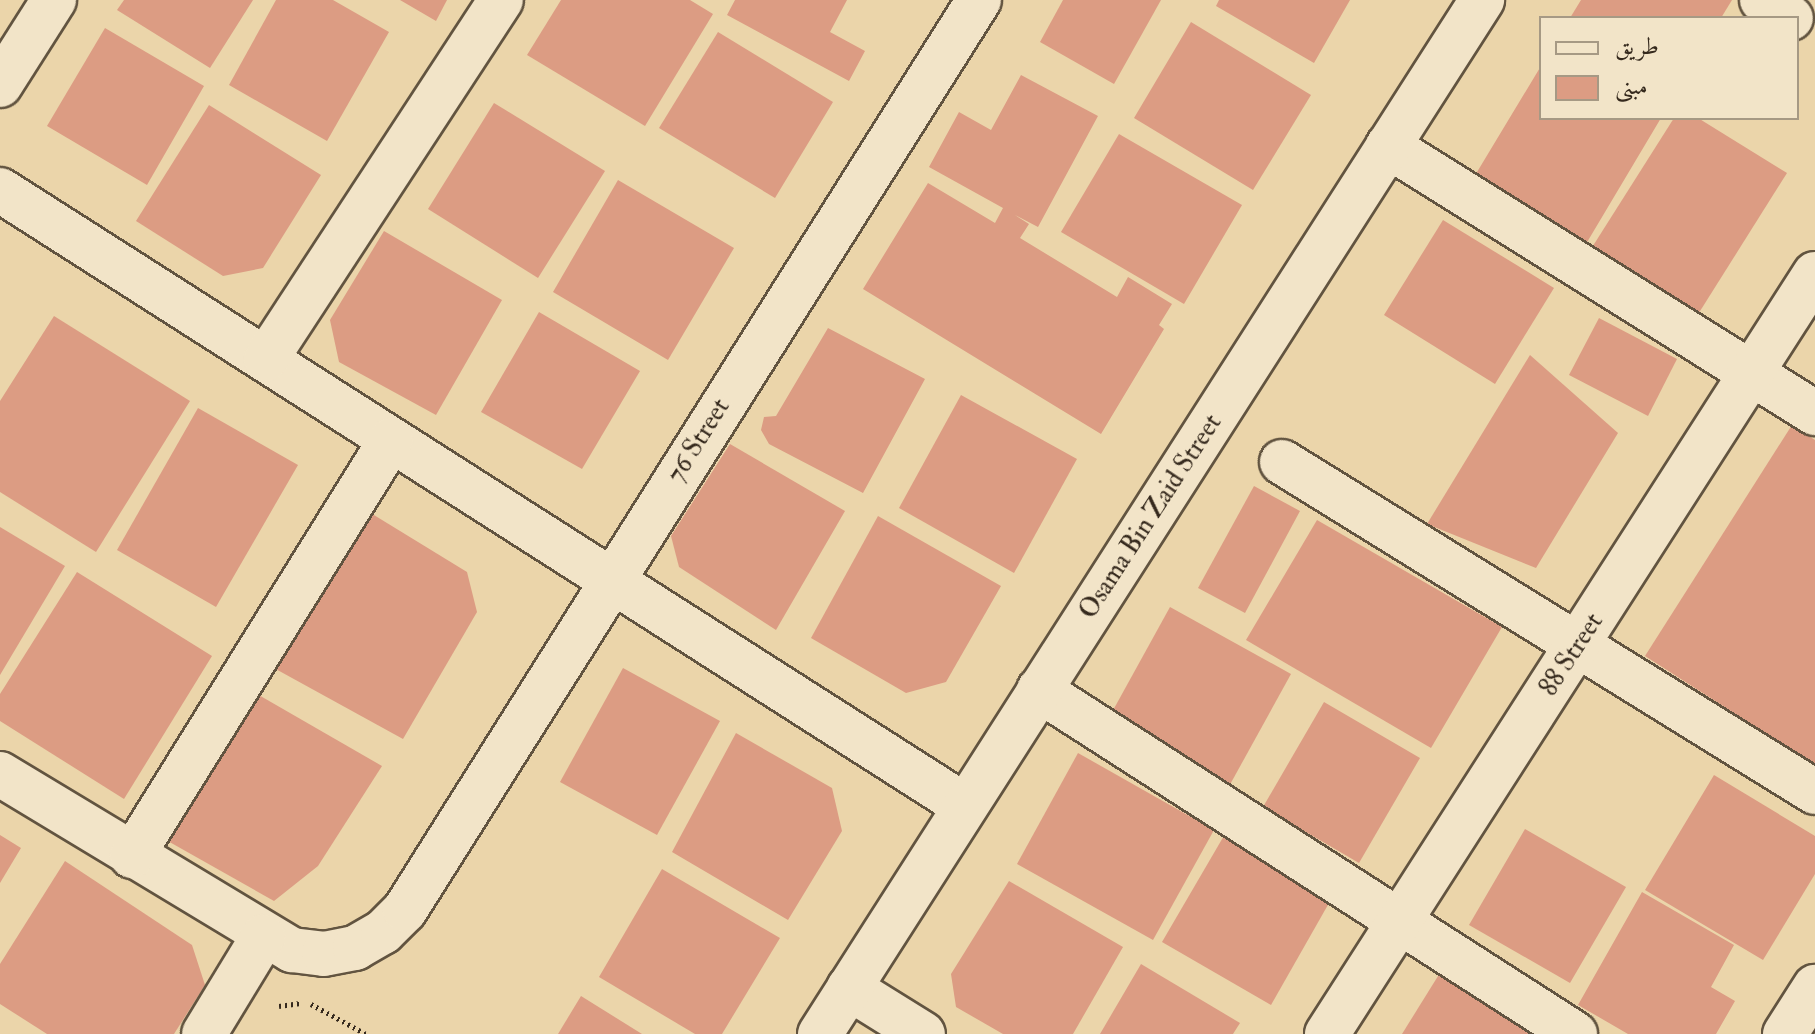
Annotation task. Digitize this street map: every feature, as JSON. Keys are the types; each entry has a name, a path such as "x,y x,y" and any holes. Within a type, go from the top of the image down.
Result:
{"street":[{"path":"0,85 54,0"},
{"path":"266,359 501,0"},
{"name":"76 Street","path":"263,937 345,920 419,881 979,0"},
{"name":"Osama Bin Zaid Street","path":"820,1034 1482,0"},
{"path":"1762,0 1788,16"},
{"path":"1388,146 1815,413"},
{"path":"0,190 965,806"},
{"name":"88 Street","path":"1327,1034 1815,274"},
{"path":"132,856 391,440"},
{"path":"1282,462 1815,792"},
{"path":"1039,690 1399,925 1575,1034"},
{"path":"0,774 263,937 204,1034"},
{"path":"849,988 923,1034"}],"path":[{"path":"266,1012 311,1004 366,1034"}],"building":[{"path":"124,0 253,0 210,68 117,10"},
{"path":"276,0 333,0 389,32 327,141 229,85"},
{"path":"400,0 447,0 436,21"},
{"path":"561,0 690,0 713,14 645,126 527,55"},
{"path":"735,0 847,0 830,32 865,51 849,81 727,15"},
{"path":"1063,0 1161,0 1114,84 1040,42"},
{"path":"1219,0 1350,0 1314,63 1216,6"},
{"path":"1581,0 1732,0 1722,16 1571,16"},
{"path":"1191,22 1311,95 1253,190 1134,118"},
{"path":"105,28 204,86 147,185 47,126"},
{"path":"718,32 833,102 775,198 659,128"},
{"path":"1539,69 1539,120 1660,120 1580,254 1468,187"},
{"path":"1021,75 1098,116 1038,227 1015,215 1029,224 1020,238 1117,297 1128,277 1172,304 1159,325 1164,329 1101,434 863,289 928,183 995,223 1003,208 929,167 959,112 991,130"},
{"path":"494,103 605,171 538,278 428,209"},
{"path":"209,105 321,175 263,268 223,276 136,221"},
{"path":"1673,120 1701,120 1787,173 1690,327 1584,260"},
{"path":"1119,134 1242,205 1184,304 1061,232"},
{"path":"618,180 734,248 668,360 553,292"},
{"path":"1443,220 1554,288 1495,384 1384,315"},
{"path":"384,231 502,300 436,415 339,362 330,320"},
{"path":"539,312 640,371 582,469 481,412"},
{"path":"54,316 190,401 96,552 0,492 0,401"},
{"path":"1599,318 1677,359 1648,416 1569,375"},
{"path":"828,328 925,379 863,493 769,444 761,430 764,417 776,416"},
{"path":"1530,355 1618,433 1536,568 1427,524"},
{"path":"961,395 1077,459 1014,573 899,508"},
{"path":"198,408 298,465 216,607 117,550"},
{"path":"1792,425 1815,440 1815,765 1645,656"},
{"path":"730,444 845,511 776,630 679,567 671,536"},
{"path":"1254,486 1300,511 1245,613 1198,588"},
{"path":"369,512 467,572 477,612 403,739 272,667"},
{"path":"878,516 1001,586 946,682 906,693 811,638"},
{"path":"1317,520 1502,627 1431,748 1246,640"},
{"path":"0,527 65,566 0,675"},
{"path":"77,572 212,656 124,799 0,721 0,694"},
{"path":"1170,607 1291,674 1227,790 1106,723"},
{"path":"623,668 720,721 657,835 560,782"},
{"path":"257,694 382,766 318,866 274,901 166,840"},
{"path":"1324,702 1420,758 1359,863 1263,807"},
{"path":"736,733 832,788 842,831 788,920 672,852"},
{"path":"1078,753 1214,830 1153,940 1017,864"},
{"path":"1714,775 1815,836 1815,874 1763,960 1645,890"},
{"path":"1525,829 1626,887 1570,983 1469,925"},
{"path":"1225,834 1333,896 1271,1005 1162,942"},
{"path":"0,835 21,848 0,883"},
{"path":"65,861 192,945 205,985 174,1034 47,1034 0,1004 0,964"},
{"path":"662,869 780,938 722,1034 695,1034 599,977"},
{"path":"1009,881 1123,947 1073,1034 1003,1034 956,1007 951,974"},
{"path":"1642,892 1734,945 1711,987 1735,1001 1716,1034 1628,1034 1578,1005"},
{"path":"1141,964 1240,1023 1233,1034 1100,1034"},
{"path":"1443,968 1538,1027 1534,1034 1402,1034"},
{"path":"581,996 642,1034 558,1034"}]}
